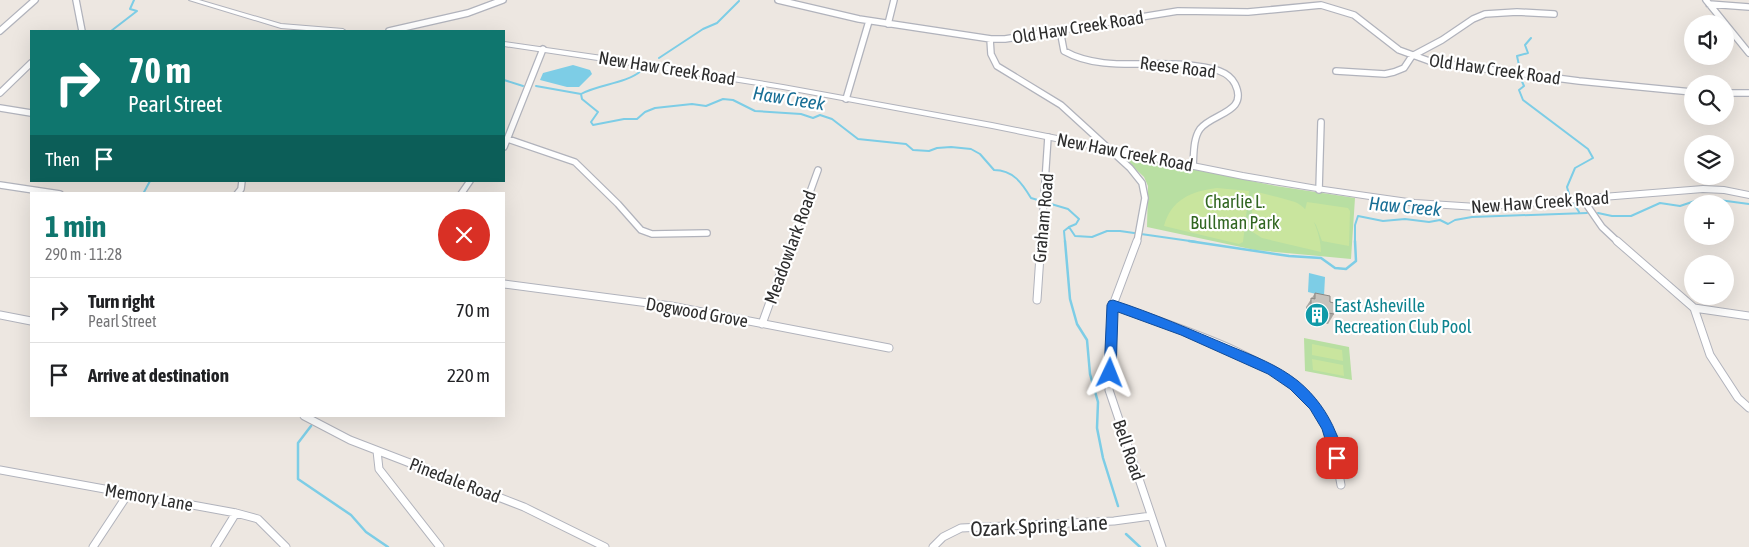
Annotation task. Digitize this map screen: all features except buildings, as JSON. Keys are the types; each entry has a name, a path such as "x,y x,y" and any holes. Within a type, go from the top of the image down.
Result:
{"street":[{"path":"0,31 35,0"},
{"path":"76,0 82,30"},
{"path":"192,0 269,23 320,30"},
{"path":"393,30 468,13 503,0"},
{"name":"Old Haw Creek Road","path":"778,0 869,21 990,40 1187,10 1248,12 1320,5 1354,15 1393,46 1412,56 1432,62 1588,82 1684,91"},
{"path":"888,24 894,0"},
{"path":"1320,5 1327,0"},
{"path":"1708,2 1749,7"},
{"path":"1708,2 1749,53"},
{"path":"1336,71 1385,74 1404,68 1412,56 1442,40 1473,19 1486,14 1517,12 1554,14"},
{"path":"846,98 869,21"},
{"name":"Reese Road","path":"1060,30 1064,51 1076,58 1204,67 1218,70 1234,79 1238,84 1239,99 1233,108 1205,124 1199,130 1195,142 1193,166"},
{"name":"Bell Road","path":"990,40 991,54 997,66 1061,104 1136,175 1142,184 1145,198 1140,234 1113,305 1109,390 1162,547"},
{"name":"New Haw Creek Road","path":"505,44 768,84 1320,190 1448,206 1477,207 1708,189 1749,195"},
{"path":"505,145 543,49"},
{"path":"0,93 30,64"},
{"path":"1734,93 1749,93"},
{"path":"0,108 30,112"},
{"path":"1320,190 1321,122"},
{"name":"Graham Road","path":"1037,300 1048,137"},
{"path":"508,139 575,162 618,204 641,230 652,234 707,233"},
{"name":"Meadowlark Road","path":"762,324 818,170"},
{"path":"0,185 47,192"},
{"path":"1582,198 1602,227 1630,254 1694,308 1710,355 1738,398 1749,408"},
{"name":"Dogwood Grove","path":"505,284 672,306 889,348"},
{"path":"1113,305 1273,370 1294,385 1314,405 1327,427 1335,447 1341,485"},
{"path":"1694,308 1749,316"},
{"path":"0,315 30,321"},
{"name":"Pinedale Road","path":"306,417 350,440 490,493 605,547"},
{"path":"377,451 379,469 440,547"},
{"name":"Memory Lane","path":"0,470 236,512 258,519 286,547"},
{"path":"93,547 128,494"},
{"path":"215,547 236,512"},
{"name":"Ozark Spring Lane","path":"933,547 943,537 961,528 1114,521 1152,516"}],"green space":[{"name":"Charlie L. Bullman Park","path":"1129,156 1276,186 1355,198 1351,259 1255,250 1147,227 1148,186 1144,177 1124,158"},
{"path":"1208,189 1249,191 1243,242 1239,244 1164,226 1167,217 1183,198"},
{"path":"1257,192 1301,205 1311,216 1314,223 1321,245 1321,252 1262,238 1251,231 1253,194"},
{"path":"1307,202 1348,208 1350,211 1349,246 1322,241 1316,225 1305,210"},
{"path":"1304,338 1349,347 1352,380 1305,371"},
{"path":"1312,344 1342,350 1343,361 1312,355"},
{"path":"1312,359 1343,365 1344,376 1313,370"}],"water":[{"path":"573,65 590,70 592,74 579,87 567,87 540,80 543,73"},
{"path":"1309,273 1325,277 1324,296 1308,292"}],"waterway":[{"name":"Haw Creek","path":"112,30 137,11 130,9 134,0"},
{"path":"659,58 703,29 717,23 739,1"},
{"path":"1520,70 1517,56 1528,53 1525,45 1531,38"},
{"path":"581,94 627,79 641,71"},
{"path":"1520,77 1524,86 1519,90 1523,100 1588,149 1593,158 1575,168 1567,187 1569,194"},
{"name":"Haw Creek","path":"505,80 523,86"},
{"name":"Haw Creek","path":"536,86 581,94"},
{"name":"Haw Creek","path":"581,94 582,99 598,112 591,122 593,125 624,119 637,119 645,112 655,108 692,104 706,106 723,99 733,100 755,111 801,114 813,118 820,115 832,119 858,139 906,144 913,150 929,151 937,148 951,147 971,149 980,154 994,170 1007,172 1016,178 1031,198 1068,209 1079,219 1076,224 1069,227"},
{"path":"144,192 149,182"},
{"name":"Haw Creek","path":"1598,213 1612,216 1631,216 1660,203 1680,206 1704,198 1749,204"},
{"path":"1574,204 1579,212"},
{"name":"Haw Creek","path":"1355,241 1355,225 1358,216 1383,221 1405,219 1429,222 1440,220 1448,224 1455,220 1472,217 1587,213"},
{"path":"1065,242 1064,231 1069,227"},
{"name":"Haw Creek","path":"1069,227 1075,236 1092,237 1107,231 1120,231 1197,242"},
{"path":"1065,241 1070,299 1077,324 1087,340 1090,374 1098,402 1097,428 1103,458 1118,506"},
{"name":"Haw Creek","path":"1189,241 1289,256 1321,258 1335,268 1346,269 1356,261 1355,241"},
{"path":"311,426 298,443 298,479 351,515 366,532 388,547"},
{"path":"1126,534 1140,547"}],"place":[{"name":"East Asheville Recreation Club Pool","path":"1317,315"}],"route":[{"path":"1110,373 1113,305 1185,332 1273,370 1294,385 1314,405 1327,427 1337,458"}]}
